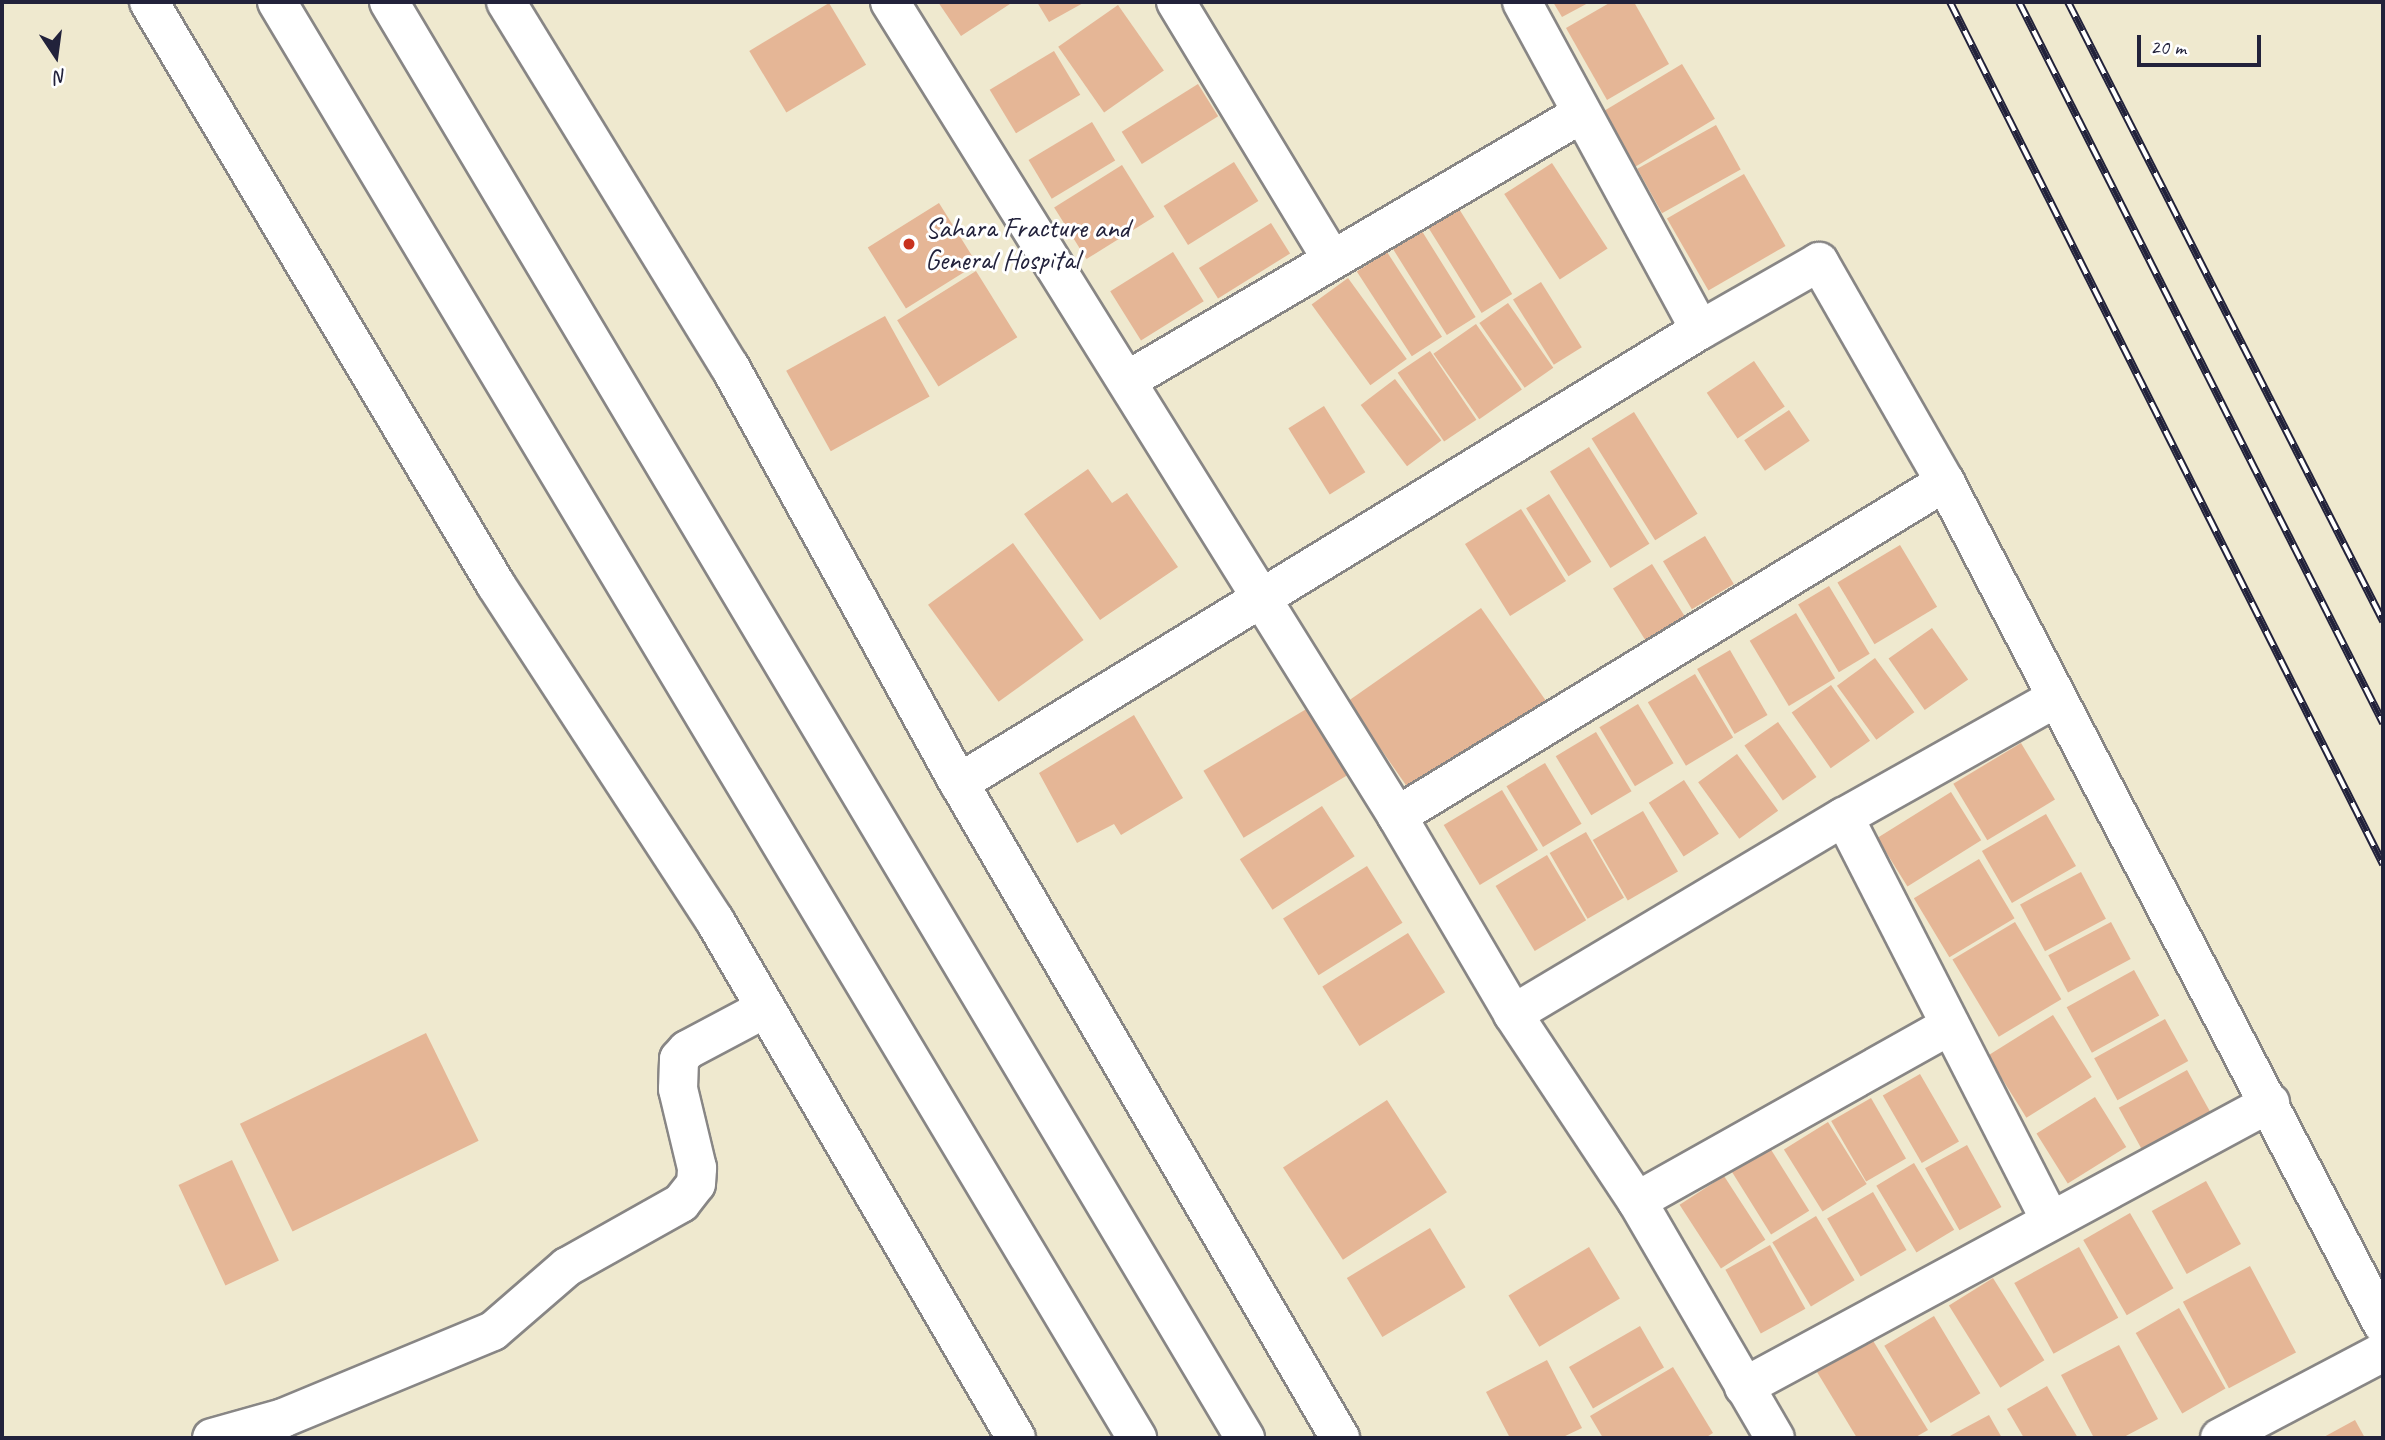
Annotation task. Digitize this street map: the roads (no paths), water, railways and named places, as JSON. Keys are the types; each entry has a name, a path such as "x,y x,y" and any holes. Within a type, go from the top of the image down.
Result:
{"street":[{"path":"149,2 496,585 715,921 1016,1438"},
{"path":"277,2 1137,1438"},
{"path":"389,2 1245,1438"},
{"path":"506,2 730,367 959,783 1340,1438"},
{"path":"890,2 1128,380 1259,600 1397,816 1513,1014 1637,1200 1775,1438"},
{"path":"1176,2 1331,258"},
{"path":"1522,2 1700,330"},
{"path":"1128,380 1331,258 1581,114"},
{"path":"959,783 1700,330 1819,262 1945,482 2383,1325"},
{"path":"1397,816 1945,482"},
{"path":"1513,1014 1844,817 2056,698"},
{"path":"1844,817 2050,1219"},
{"path":"212,1438 283,1418 493,1331 567,1267 681,1203 696,1184 697,1168 678,1088 679,1059 687,1050 766,1008"},
{"path":"1637,1200 1950,1025"},
{"path":"1745,1387 2050,1219 2270,1103"},
{"path":"2220,1438 2383,1352"}],"railway":[{"path":"1950,2 2383,864"},
{"path":"2019,2 2383,723"},
{"path":"2068,2 2383,621"}],"place":[{"name":"Sahara Fracture and General Hospital","path":"909,244"}]}
